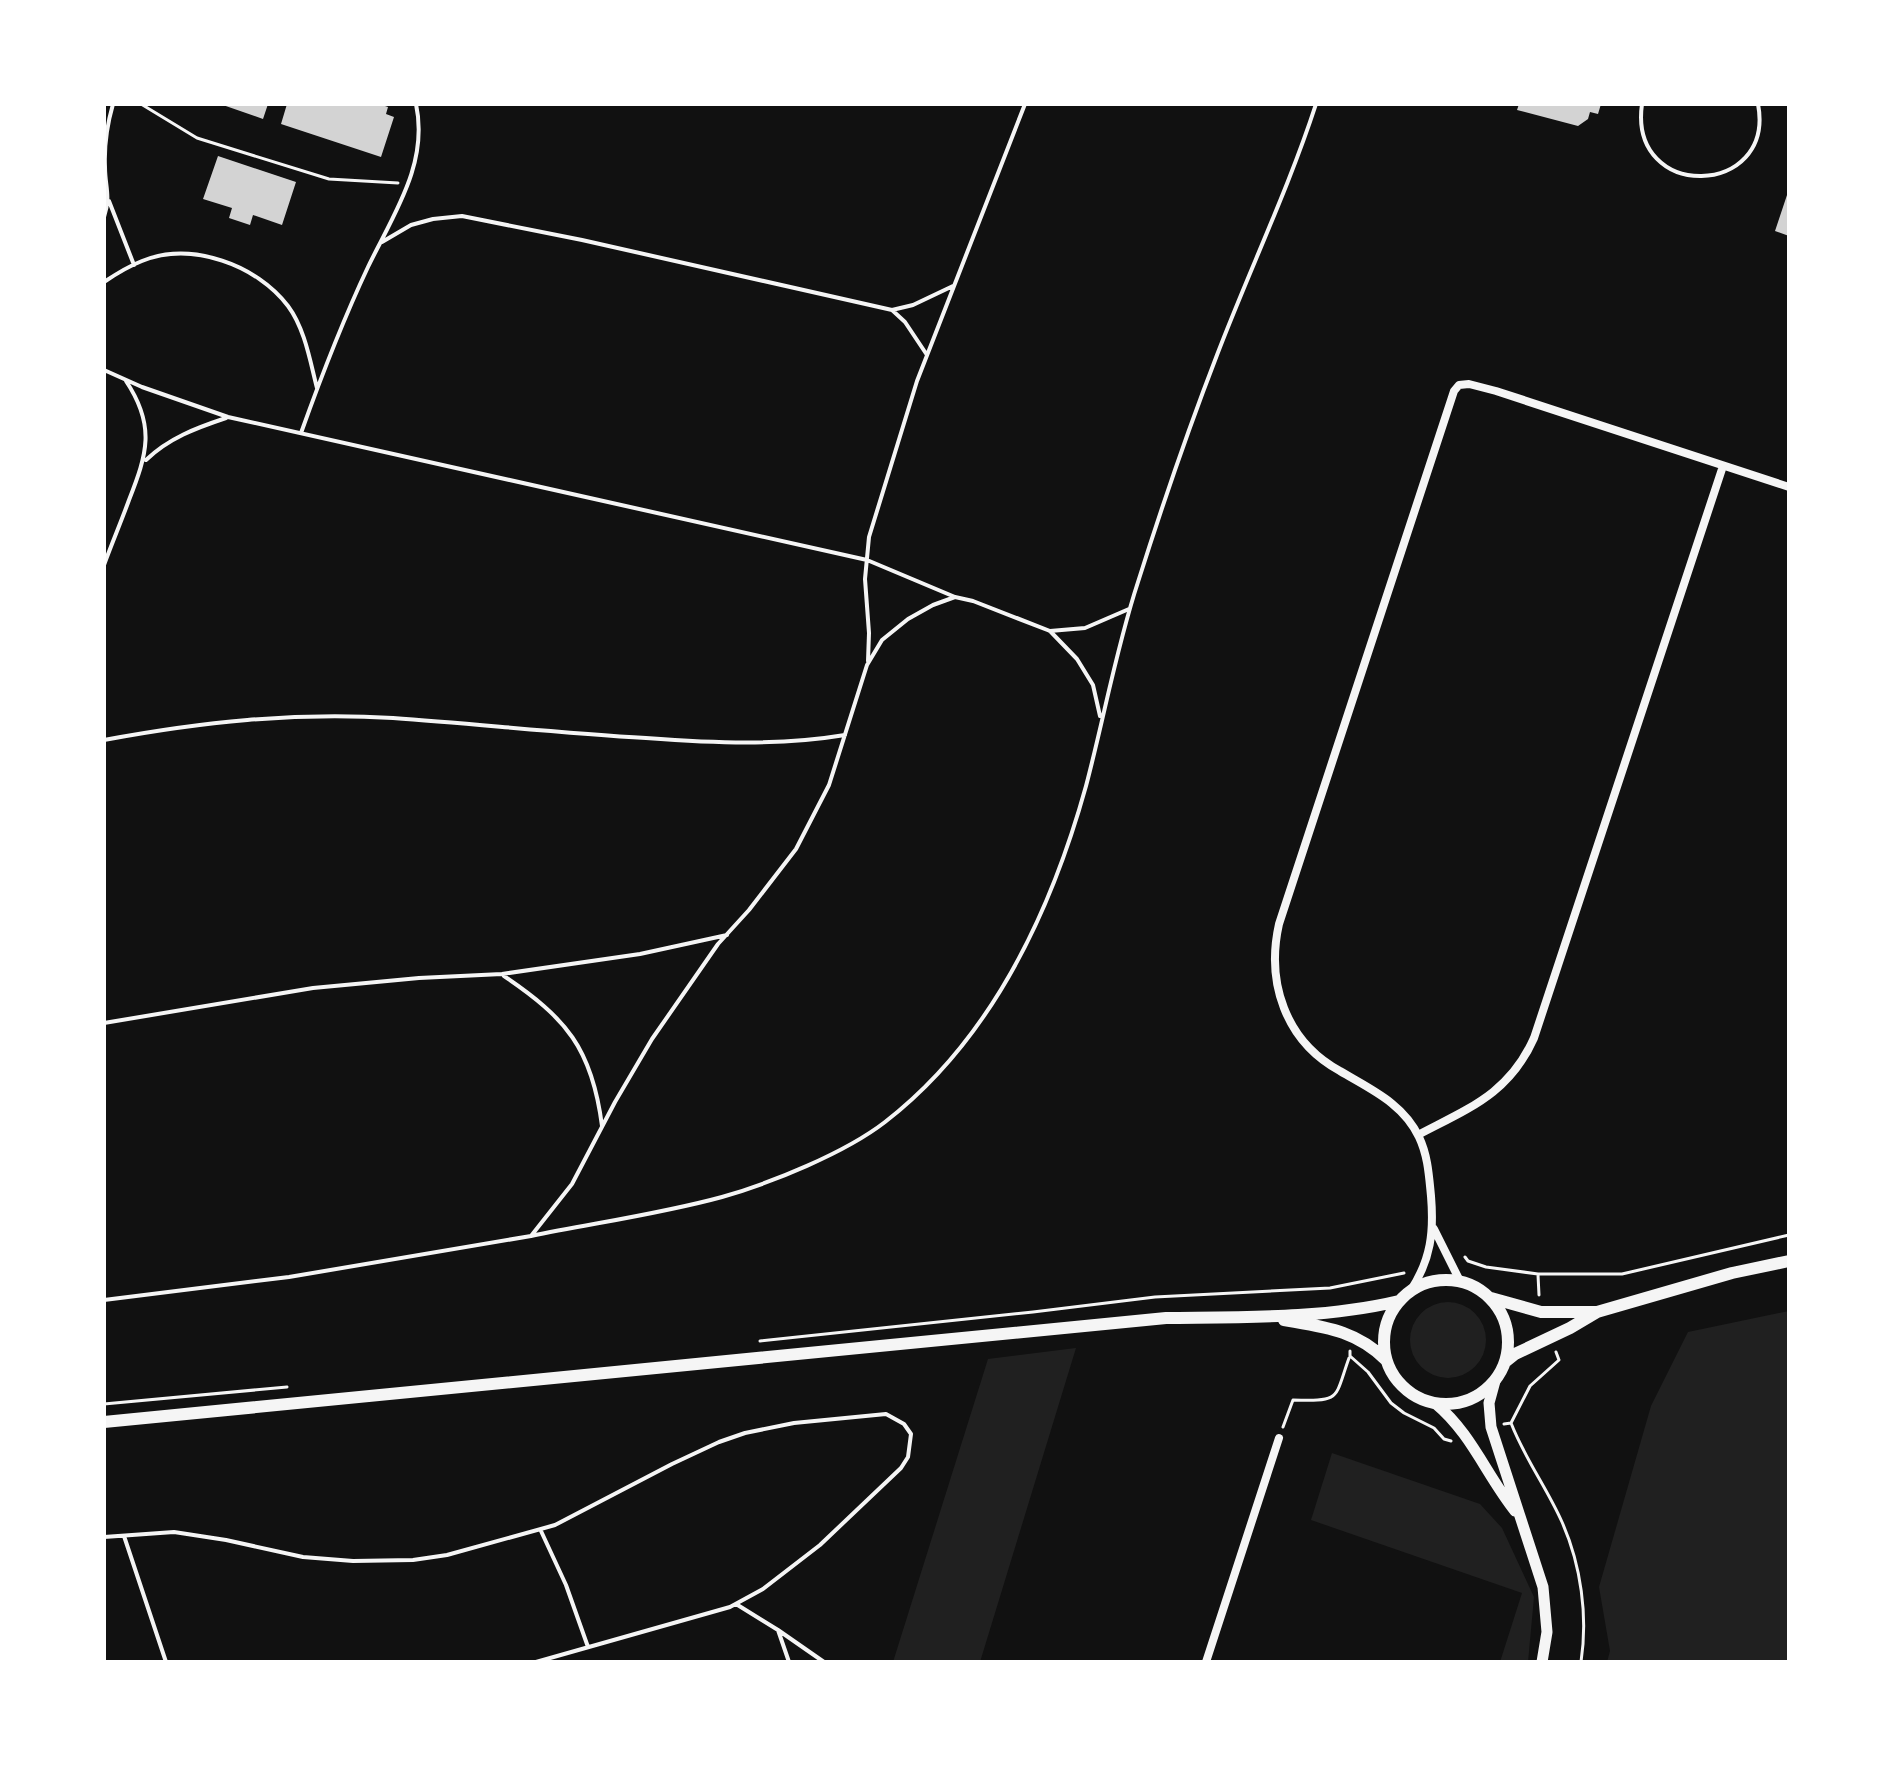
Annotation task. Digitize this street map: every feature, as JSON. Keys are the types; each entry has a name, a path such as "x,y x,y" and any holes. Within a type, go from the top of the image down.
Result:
{"main road":[{"path":"1505,1362 1597,1312 1732,1273 1789,1261"},
{"path":"1491,1298 1507,1328 1508,1345 1505,1362 1495,1381 1483,1392 1469,1400 1436,1404 1419,1399 1393,1376 1386,1360 1383,1339 1388,1319 1399,1301 1411,1290 1430,1283 1460,1281 1471,1284 1491,1298 1541,1312 1597,1312"},
{"path":"104,1422 1166,1318 1265,1317 1399,1301"},
{"path":"1265,1317 1352,1335 1370,1344 1386,1360"}],"street":[{"path":"1411,1290 1423,1271 1434,1229 1428,1161 1418,1135 1389,1100 1371,1087 1338,1071 1303,1041 1290,1022 1277,991 1274,946 1454,391 1459,385 1469,384 1496,391 1789,487"},
{"path":"1418,1135 1485,1100 1501,1088 1530,1048 1723,466"},
{"path":"1434,1229 1460,1281"},
{"path":"1495,1381 1489,1403 1491,1427 1543,1587 1547,1632 1542,1662"},
{"path":"1436,1404 1452,1417 1467,1436 1495,1486 1518,1515"},
{"path":"1206,1662 1279,1438"}],"lane":[{"path":"113,104 106,128 105,170 109,201 134,265"},
{"path":"301,434 368,267 410,183 419,137 416,104"},
{"path":"867,665 869,633 865,579 869,537 927,355 1025,104"},
{"path":"104,1300 289,1277 531,1236 721,1197 765,1182 864,1136 906,1104 939,1072 980,1022 1008,979 1032,933 1071,833 1129,609 1196,410 1316,104"},
{"path":"1642,104 1641,128 1649,149 1664,166 1684,176 1706,178 1727,172 1745,159 1757,140 1761,118 1758,104"},
{"path":"104,217 109,201"},
{"path":"382,242 411,225 462,216 892,310 913,305 953,286"},
{"path":"104,282 144,260 176,254 210,257 238,266 266,284 289,307 306,345 317,390"},
{"path":"892,310 905,322 927,355"},
{"path":"104,370 228,417 867,560 955,597 1050,631 1077,659 1093,685 1101,718"},
{"path":"104,565 145,461 147,437 142,411 125,379"},
{"path":"145,461 162,445 228,417"},
{"path":"531,1236 572,1184 652,1039 727,935 796,849 829,785 867,665 882,640 908,619 955,597"},
{"path":"1050,631 1085,628 1129,609"},
{"path":"104,740 250,717 291,715 391,718 713,743 801,741 845,735"},
{"path":"104,1023 328,986 502,974 640,954 727,935"},
{"path":"502,974 556,1015 571,1033 599,1098 602,1126"},
{"path":"104,1537 174,1532 303,1557 388,1561 447,1555 555,1525 719,1442 745,1433 794,1423 886,1414 904,1424 911,1434 912,1446 901,1468 810,1554 763,1589 736,1604 536,1662"},
{"path":"540,1530 566,1585 588,1647"},
{"path":"124,1536 166,1662"},
{"path":"736,1604 824,1662"},
{"path":"778,1630 789,1662"}],"path":[{"path":"141,104 197,138 329,179 410,183"},
{"path":"1462,1253 1468,1261 1486,1267 1538,1274 1622,1274 1789,1235"},
{"path":"753,1341 1155,1297 1330,1288 1404,1274 1411,1268"},
{"path":"1538,1274 1540,1299"},
{"path":"1279,1438 1293,1400 1326,1401 1337,1393 1343,1382 1351,1347"},
{"path":"1555,1352 1559,1360 1530,1386 1511,1423 1522,1452 1562,1522 1573,1554 1581,1588 1584,1624 1581,1662"},
{"path":"1350,1356 1368,1372 1397,1408 1434,1428 1444,1439 1457,1440"},
{"path":"104,1404 300,1386"},
{"path":"1500,1424 1511,1423"}],"shaded area":[{"path":"1448,1302 1462,1305 1475,1313 1483,1326 1486,1340 1483,1354 1475,1367 1462,1375 1448,1378 1434,1375 1421,1367 1413,1354 1410,1340 1413,1326 1421,1313 1434,1305"},
{"path":"1789,1311 1789,1662 1607,1662 1610,1651 1599,1587 1651,1406 1688,1332"},
{"path":"1076,1348 980,1662 893,1662 988,1359"},
{"path":"1332,1453 1480,1504 1502,1528 1534,1597 1528,1662 1500,1662 1522,1593 1311,1520"}],"building":[{"path":"220,104 268,104 263,119"},
{"path":"287,104 379,104 388,107 386,114 394,117 381,157 281,124"},
{"path":"1519,104 1601,104 1598,114 1590,112 1588,119 1578,126 1517,110"},
{"path":"218,156 296,182 282,225 253,215 250,225 229,218 232,208 203,199"},
{"path":"1789,189 1789,236 1775,231"}]}
